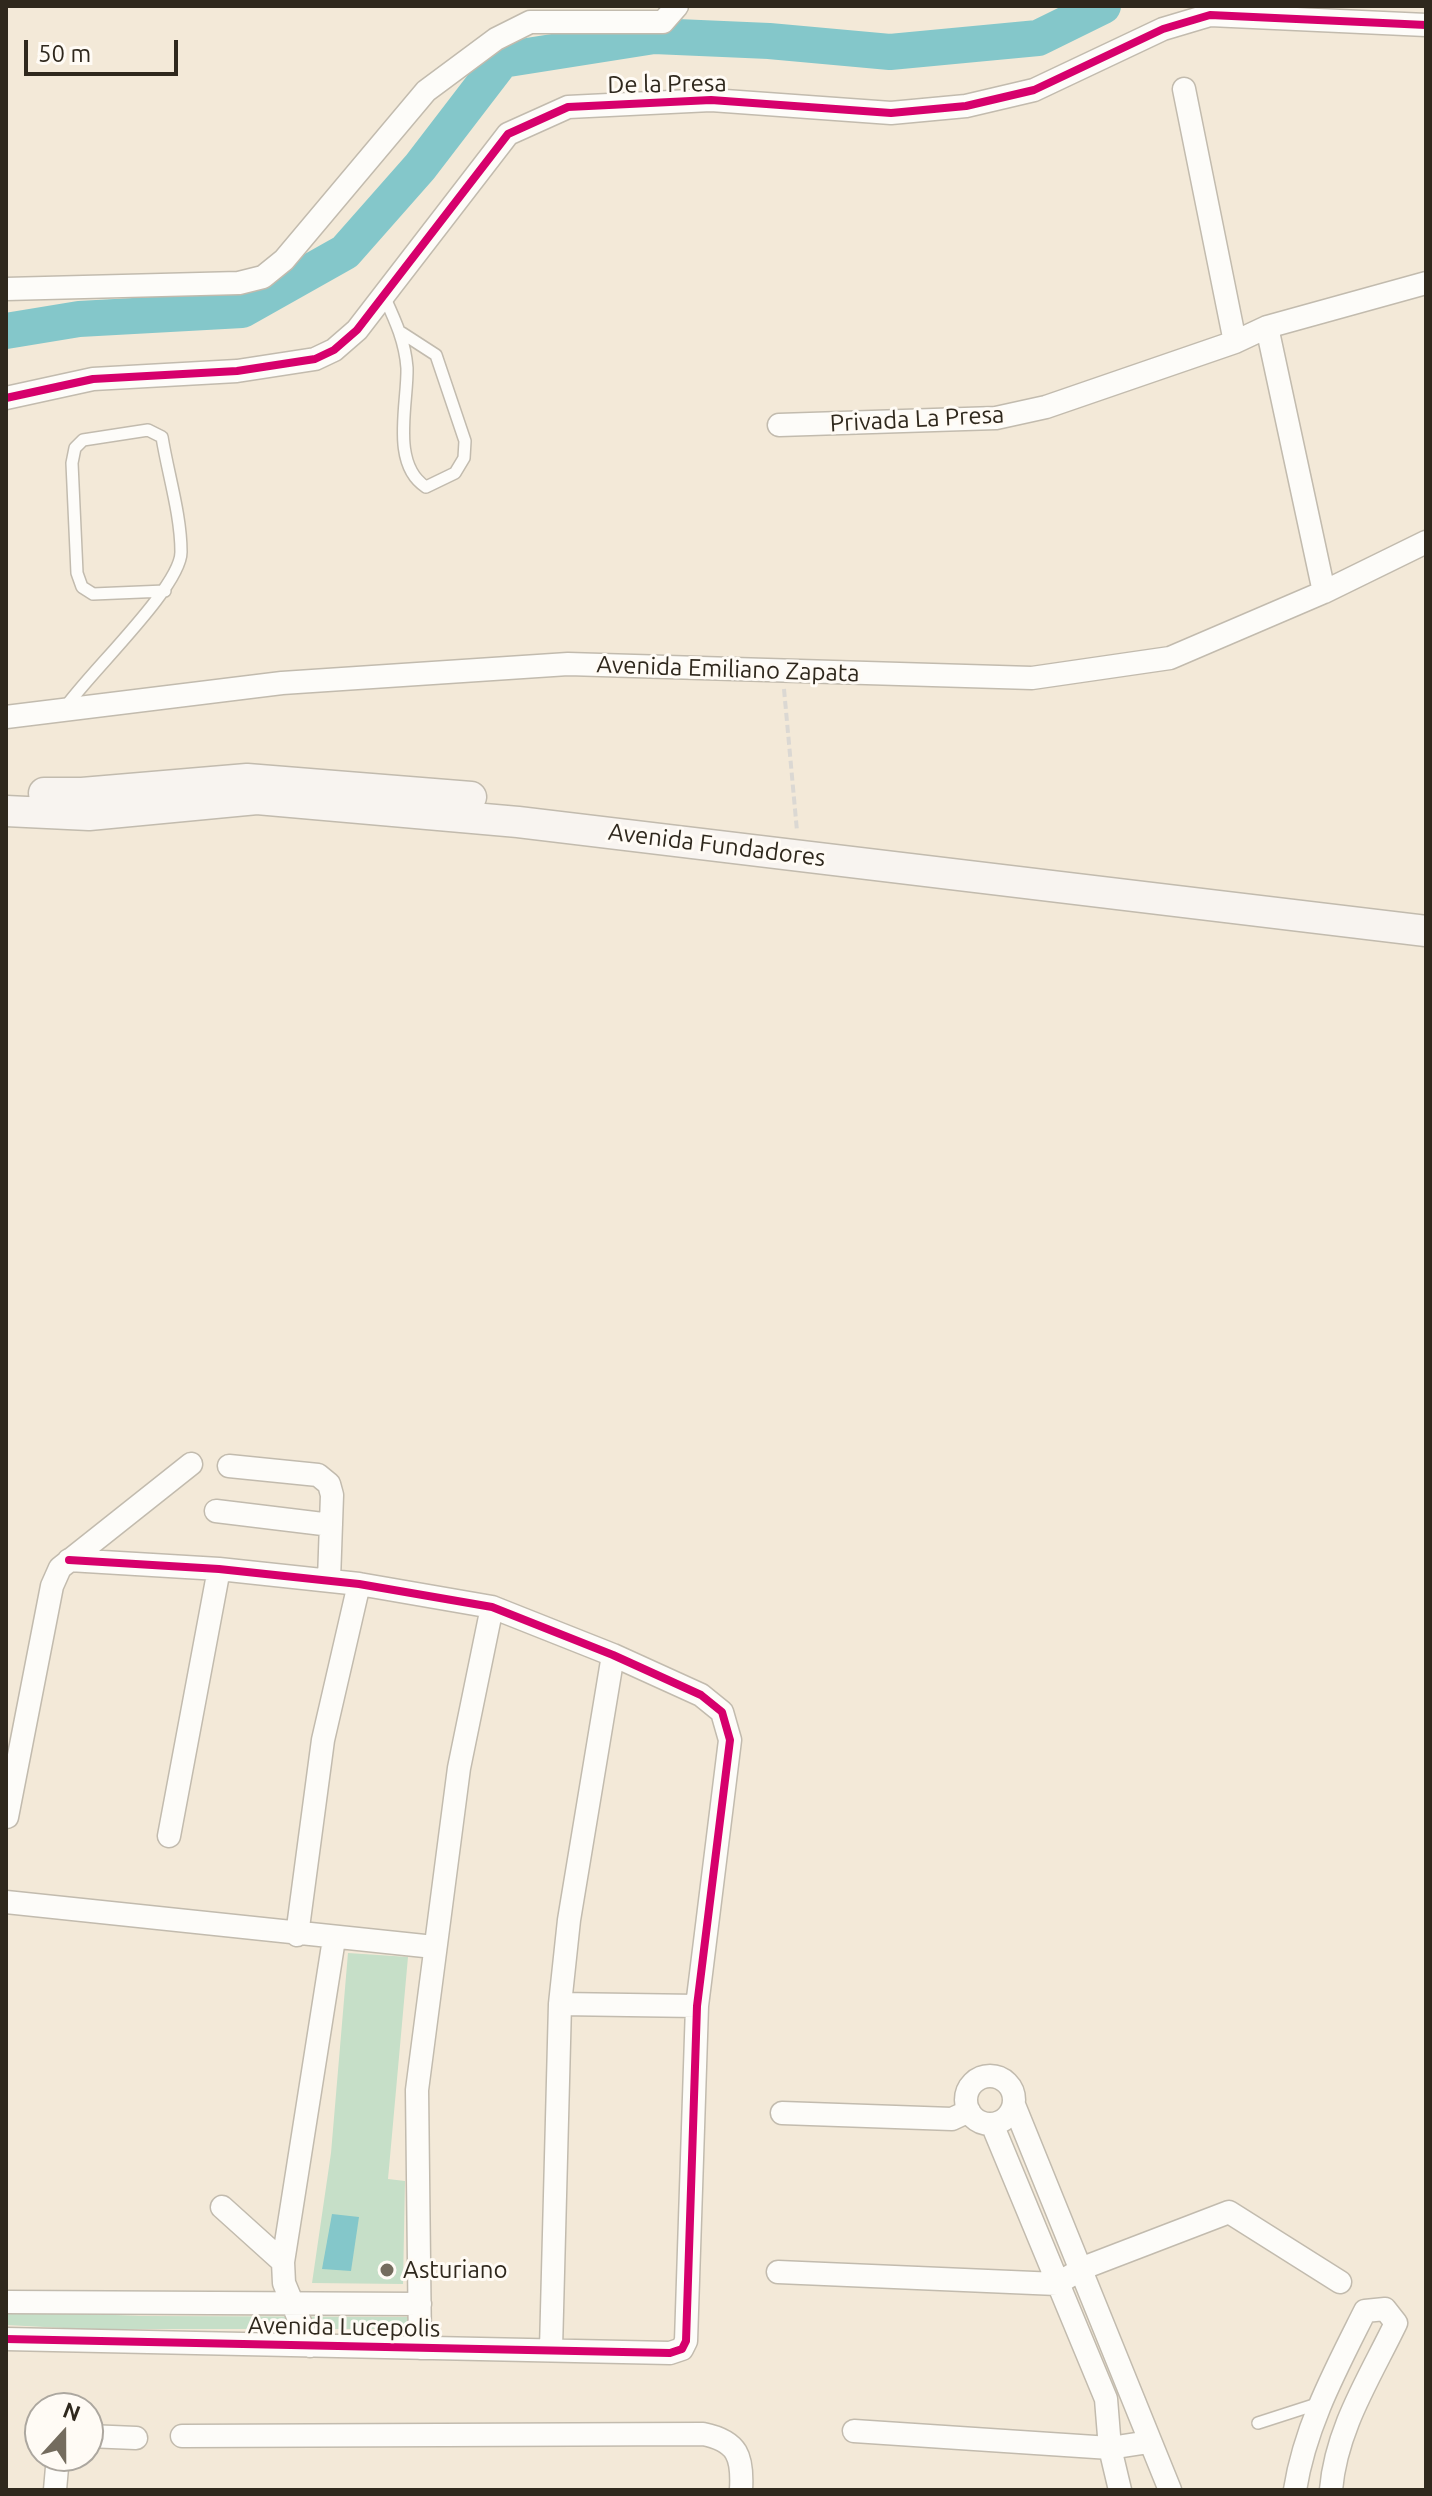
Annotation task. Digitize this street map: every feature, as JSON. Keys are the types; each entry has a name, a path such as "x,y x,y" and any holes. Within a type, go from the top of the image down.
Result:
{"main road":[{"name":"Avenida Fundadores","path":"6,792 82,793 247,779 394,788 1426,911"},
{"name":"Avenida Fundadores","path":"6,811 89,815 257,799 356,807 549,825 1426,931"}],"street":[{"path":"6,289 239,283 263,277 284,260 426,91 496,39 530,22 663,22 677,6"},
{"name":"De la Presa","path":"6,398 93,379 237,371 315,359 346,341 508,134 568,107 711,100 891,113 966,106 1034,90 1163,29 1210,15 1426,25"},
{"path":"1184,89 1235,342"},
{"name":"Privada La Presa","path":"779,425 996,418 1046,407 1235,342 1267,327 1426,283"},
{"path":"1267,327 1324,592"},
{"name":"Avenida Emiliano Zapata","path":"6,717 282,683 568,664 1032,678 1170,658 1324,592 1426,542"},
{"path":"7,1817 52,1586 69,1560 191,1464"},
{"path":"229,1466 318,1475 329,1484 332,1495 329,1580"},
{"path":"216,1511 331,1525"},
{"path":"69,1560 219,1569 329,1580 492,1607 613,1655 701,1695 722,1712 730,1740 697,2006 560,2004"},
{"path":"169,1836 219,1569"},
{"path":"297,1935 323,1740 359,1584"},
{"path":"420,2348 417,2090 459,1768 492,1607"},
{"path":"551,2349 560,2004 587,1801 613,1655"},
{"path":"6,1902 334,1939 434,1947"},
{"path":"310,2346 284,2283 283,2262 334,1939"},
{"name":"Avenida Lucepolis","path":"6,2339 670,2353 682,2349 686,2341 697,2006"},
{"path":"1014,2105 1005,2119 992,2124 981,2122 969,2111 966,2094 970,2086 983,2076 991,2075 1012,2089 1014,2105 1083,2268 1170,2490"},
{"path":"782,2113 952,2119 969,2111"},
{"path":"992,2124 1106,2399 1110,2448 1120,2490"},
{"path":"222,2207 283,2262"},
{"path":"778,2272 1057,2284 1083,2268 1229,2212 1340,2282"},
{"name":"Avenida Lucepolis","path":"6,2302 420,2304"},
{"path":"1295,2490 1300,2457 1321,2403 1365,2311 1385,2309 1396,2323 1347,2420 1333,2466 1331,2490"},
{"path":"854,2431 1110,2448 1149,2442"},
{"path":"182,2436 703,2434 731,2443 739,2453 741,2490"},
{"path":"104,2437 136,2438"}],"lane":[{"path":"383,296 402,333 407,368 403,436 416,481 426,487 455,473 464,458 465,441 436,355 402,333"},
{"path":"62,712 84,681 165,591 182,555 162,437 148,430 83,440 75,448 72,463 77,573 82,587 93,594 165,591"},
{"path":"1258,2423 1321,2403"}],"path":[{"path":"782,671 797,835"}],"green space":[{"path":"348,1953 408,1957 388,2179 405,2181 403,2284 312,2283 331,2153"},
{"path":"6,2311 142,2316 408,2317 407,2327 382,2329 83,2329 6,2325"}],"water":[{"path":"332,2214 359,2217 351,2271 322,2269"}],"waterway":[{"path":"6,331 79,319 242,310 345,252 420,167 502,60 654,36 769,41 890,52 1038,38 1103,6"}],"cycle path":[{"path":"6,398 93,379 237,371 315,359 334,350 357,330 508,134 568,107 711,100 891,113 966,106 1034,90 1163,29 1210,15 1426,25"},
{"path":"6,2339 670,2353 682,2349 686,2341 697,2006 730,1740 722,1712 701,1695 613,1655 492,1607 359,1584 219,1569 69,1560"}],"place":[{"name":"Asturiano","path":"387,2270"}]}
